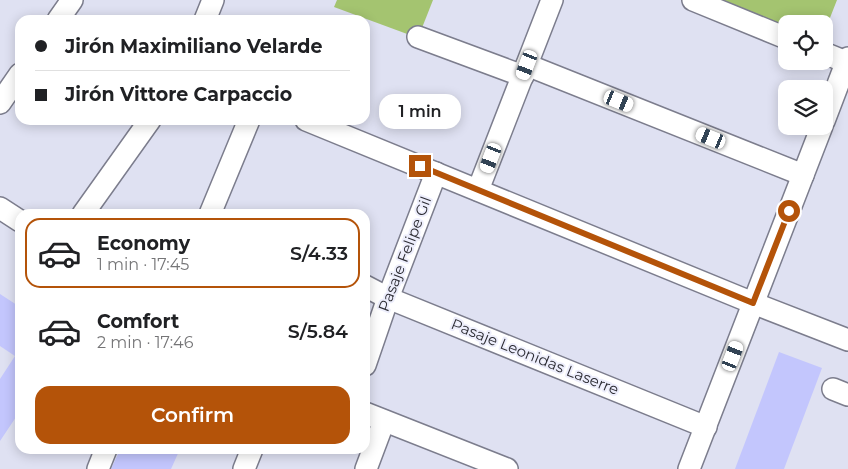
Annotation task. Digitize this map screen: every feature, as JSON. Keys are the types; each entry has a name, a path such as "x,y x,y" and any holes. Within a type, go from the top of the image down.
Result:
{"street":[{"path":"62,15 72,0"},
{"path":"207,15 213,0"},
{"path":"478,190 552,0"},
{"path":"693,0 778,35"},
{"path":"418,37 525,70 803,175"},
{"path":"833,56 847,60 833,97"},
{"path":"0,103 15,81"},
{"path":"87,209 146,125"},
{"path":"215,209 248,125"},
{"path":"318,125 848,340"},
{"path":"689,469 819,135"},
{"name":"Pasaje Felipe Gil","path":"370,350 436,173"},
{"path":"0,208 15,218"},
{"name":"Pasaje Leonidas Laserre","path":"370,289 388,298 706,427"},
{"path":"370,446 375,417 507,469"},
{"path":"98,469 104,454"},
{"path":"244,469 250,454"},
{"path":"366,469 369,454"}],"green space":[{"path":"337,0 433,0 418,38 370,20 370,15 356,15 334,7"},
{"path":"712,0 837,0 831,15 778,15 778,27"}],"building":[{"path":"0,294 15,304 15,356 0,346"},
{"path":"779,352 822,368 784,469 735,469"},
{"path":"15,356 15,418 0,441 0,379"},
{"path":"118,454 178,454 171,469 111,469"}],"route":[{"path":"420,166 753,303 789,211"}]}
